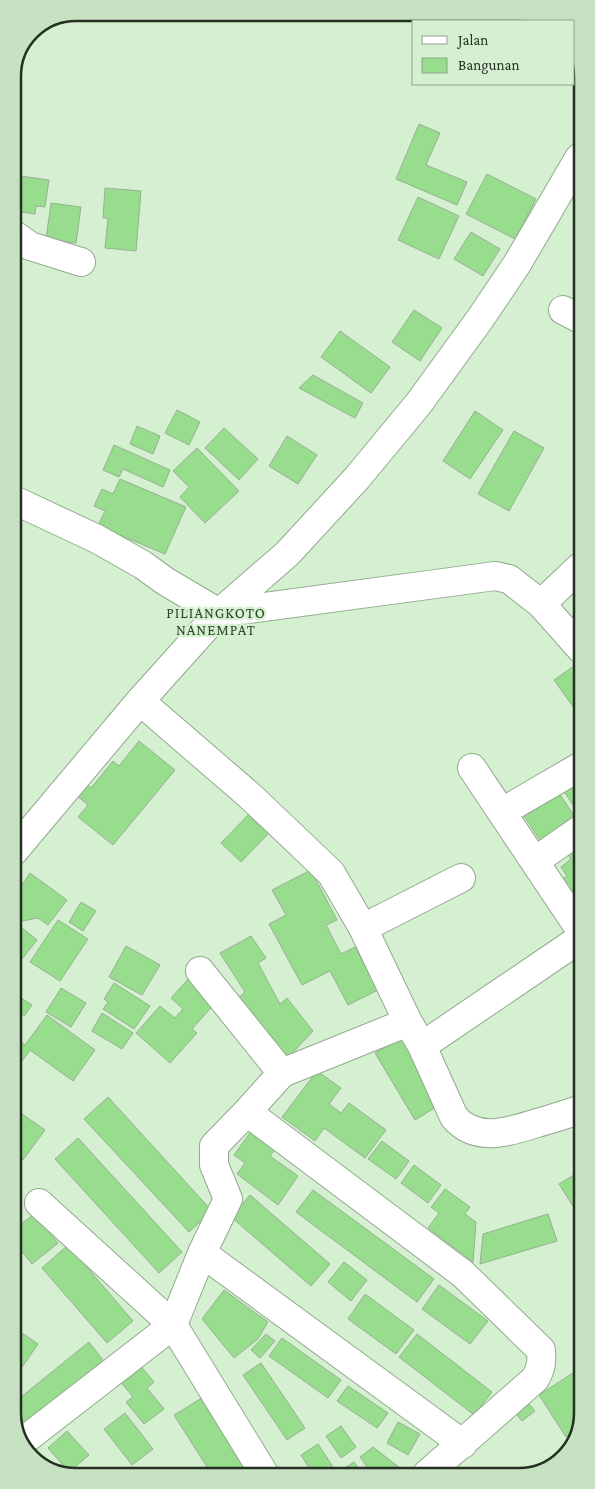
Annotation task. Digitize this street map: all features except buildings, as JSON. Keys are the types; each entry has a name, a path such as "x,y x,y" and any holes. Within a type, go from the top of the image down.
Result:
{"street":[{"path":"21,842 140,701 220,612 286,554 357,478 419,402 480,319 518,264 574,168"},
{"path":"21,240 30,246 81,262"},
{"path":"21,503 97,539 220,612 495,576 509,579 542,604 574,640"},
{"path":"542,604 574,573"},
{"path":"140,701 250,796 331,873 363,928 408,1022 422,1046 454,1117 460,1124 478,1132 501,1134 574,1111"},
{"path":"472,768 574,920"},
{"path":"502,812 574,770"},
{"path":"535,861 574,833"},
{"path":"363,928 461,878"},
{"path":"422,1046 574,943"},
{"path":"200,971 282,1073"},
{"path":"27,1438 173,1325 202,1253 228,1199 214,1165 214,1146 248,1112 282,1073 408,1022"},
{"path":"248,1112 463,1274 541,1350 540,1370 535,1379 434,1468"},
{"path":"39,1203 173,1325 261,1468"},
{"path":"202,1253 463,1444"}],"district":[{"name":"PILIANGKOTO NANEMPAT","path":"216,622"}]}
